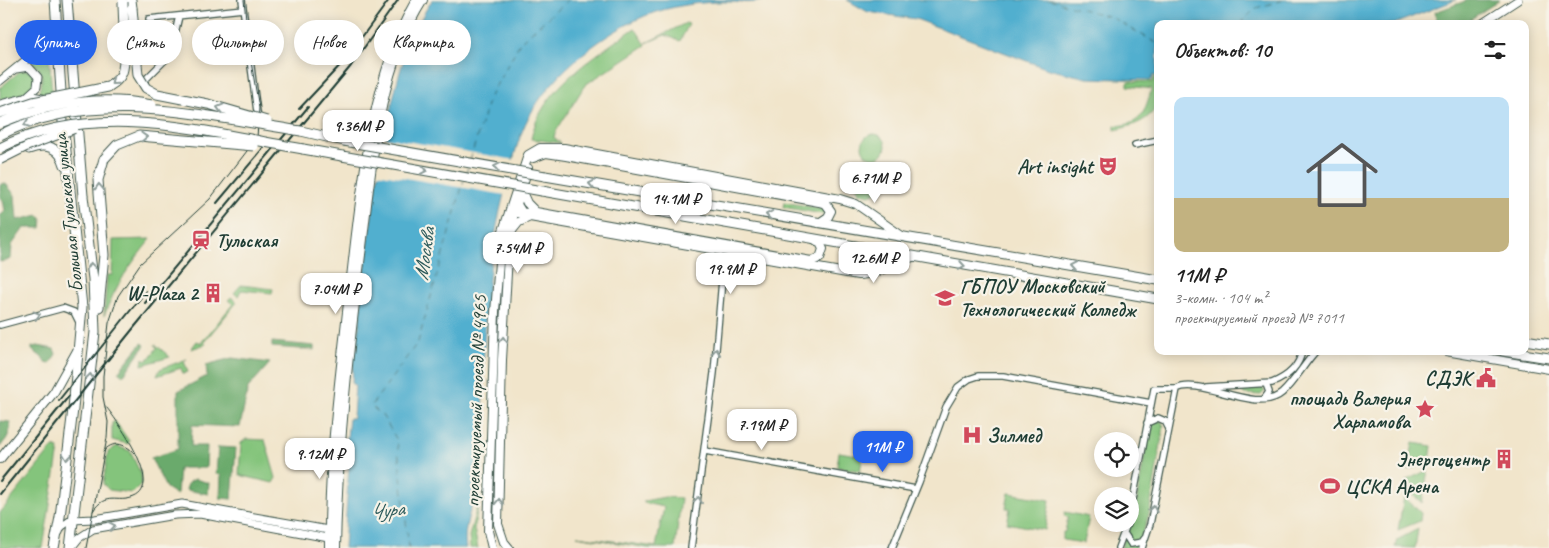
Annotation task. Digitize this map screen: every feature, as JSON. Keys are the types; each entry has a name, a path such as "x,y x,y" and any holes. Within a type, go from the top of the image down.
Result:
{"main road":[{"name":"Большая Тульская улица","path":"55,0 56,20"},
{"name":"Большая Тульская улица","path":"67,0 83,196 93,279 95,332 71,548"},
{"path":"68,12 72,0"},
{"path":"0,113 33,102 101,89 120,78 124,66 122,0"},
{"path":"131,0 138,75 146,88 158,94 208,104 301,131"},
{"path":"329,548 334,538 341,366 367,179 385,71 404,22 416,0"},
{"path":"367,179 390,73 402,42 423,0"},
{"name":"Большая Тульская улица","path":"54,548 73,409 79,348 81,283 68,176 59,65"},
{"path":"0,105 24,98 39,97 54,104 63,122"},
{"path":"0,123 39,108 91,101 128,101 196,115"},
{"path":"0,135 36,121 80,111 126,108 196,115 301,131 817,224 1154,279"},
{"path":"0,148 22,138 57,128 101,123 151,124 1154,298"},
{"path":"0,160 57,134 101,123"},
{"path":"95,332 104,255 98,180 104,160 117,145 139,136 303,149"},
{"path":"0,164 26,149 46,146 58,151 64,161 68,176"},
{"name":"проектируемый проезд № 4965","path":"492,548 488,531 497,278 504,224 528,156 540,148 564,148 852,202 904,237"},
{"path":"504,224 519,209 522,190 532,158 546,153 826,204 830,211 828,218 817,224"},
{"path":"522,190 526,203 533,214"},
{"path":"514,196 519,209 533,214 858,275 869,274 899,260 913,257"},
{"path":"510,233 519,222 533,214 811,261 820,258 823,249 820,243 814,239"},
{"name":"проектируемый проезд № 4965","path":"509,548 504,542 498,524 502,360 510,233 513,217"},
{"path":"1529,341 1549,344"},
{"path":"0,459 54,392 79,348"},
{"path":"1463,355 1549,370"},
{"path":"1529,355 1549,358"}],"street":[{"path":"242,0 258,120"},
{"path":"1487,20 1518,0"},
{"path":"149,19 243,10"},
{"path":"144,81 170,55 179,16"},
{"path":"0,81 19,65"},
{"path":"7,74 25,67 36,73 39,81 37,87 24,98"},
{"path":"1136,145 1154,141"},
{"path":"692,548 714,373 723,268 726,260 739,254"},
{"path":"0,325 63,308 74,312 78,317 80,332"},
{"path":"1135,487 1154,389 1266,384 1288,375 1300,360 1301,355"},
{"path":"1194,388 1264,399 1282,393 1313,355"},
{"path":"892,548 950,399 958,387 978,376 1003,376 1151,403"},
{"path":"1264,399 1269,392 1266,384"},
{"path":"1237,396 1235,390 1239,385"},
{"path":"1142,548 1147,535 1168,429 1179,388"},
{"path":"1147,423 1154,418 1161,418 1165,421 1168,429"},
{"path":"704,452 916,489"},
{"path":"57,537 61,527 75,520 182,504 334,538"},
{"path":"71,548 79,538 97,528 190,514 242,520 334,538"},
{"path":"1124,533 1131,544 1142,542 1147,535"},
{"path":"1118,548 1124,533"}],"green space":[{"path":"1468,0 1500,0 1469,20 1436,20 1435,12"},
{"path":"686,23 689,24 680,41 665,35 646,43"},
{"path":"635,28 646,45 585,85 555,133 554,138 561,143 531,139 536,121 558,89 587,62"},
{"path":"34,65 50,65 52,92 38,95 42,77"},
{"path":"21,70 30,71 35,76 34,85 25,93 0,100 0,88"},
{"path":"1154,80 1154,110 1151,114 1141,122 1115,130 1115,126 1132,123 1141,116 1152,89 1128,86 1128,81 1153,82"},
{"path":"874,134 883,137 886,146 883,155 874,158 865,155 862,146 865,137"},
{"path":"868,175 878,175 884,179 886,182 882,190 869,195 859,192 856,185"},
{"path":"3,183 15,195 17,220 39,215 42,219 41,228 24,228 12,245 11,259 0,262 0,216 5,211 3,200 0,198 0,185"},
{"path":"784,202 824,209 825,212 822,214 783,207"},
{"path":"151,239 124,275 104,316 107,275 112,275 113,240"},
{"path":"241,285 273,289 272,293 241,290 238,296 234,293"},
{"path":"231,297 237,302 204,342 206,344 191,349 197,341 201,343 233,304 228,300"},
{"path":"272,342 314,346 314,350 272,347"},
{"path":"142,343 145,345 123,376 118,372"},
{"path":"155,344 170,357 142,365 143,358 147,361 157,348"},
{"path":"38,346 54,349 56,354 50,364 45,363 43,358 32,350 32,347"},
{"path":"232,358 270,363 248,388 240,427 192,425 191,446 207,446 206,468 179,468 177,495 166,488 151,458 178,449 178,391 207,376 206,365"},
{"path":"187,359 184,361 188,372 183,374 181,368 157,376 160,369"},
{"path":"1244,386 1261,387 1265,391 1261,395 1244,394 1240,389"},
{"path":"1154,420 1161,421 1164,426 1149,514 1138,548 1121,548 1127,532 1139,532 1139,487 1150,423"},
{"path":"0,421 10,422 10,430 0,447"},
{"path":"115,421 129,441 128,444 112,440 112,423"},
{"path":"246,439 265,440 276,478 273,483 239,474 241,443"},
{"path":"1413,443 1432,446 1430,461 1408,470"},
{"path":"117,446 130,451 141,474 142,483 132,493 109,490 103,484 108,452"},
{"path":"53,447 59,449 43,548 0,548 0,513"},
{"path":"218,447 236,448 232,499 220,498 221,475 216,474"},
{"path":"839,452 863,456 860,471 837,467"},
{"path":"1428,470 1422,503 1405,487 1407,480"},
{"path":"195,479 209,483 208,494 186,490 188,483"},
{"path":"1009,493 1050,500 1045,530 1007,523 1010,509 1006,508"},
{"path":"480,496 474,529 478,548 470,548 469,536"},
{"path":"665,497 681,498 675,548 648,548 577,536 656,547 664,507 644,503 644,501"},
{"path":"1404,497 1421,513 1420,521 1398,530"},
{"path":"1065,512 1089,517 1084,543 1063,540 1063,532 1065,532 1068,517 1064,516"},
{"path":"1418,529 1415,548 1395,547 1397,540"}],"water":[{"path":"432,0 766,0 697,4 665,9 645,16 607,36 593,46 567,68 544,94 529,116 519,140 511,166 493,251 488,289 483,367 482,483 467,523 466,548 344,548 350,448 346,448 349,418 353,418 355,385 352,384 354,350 357,350 375,194 396,87 402,65 471,65 471,20 421,20"},
{"path":"847,0 1456,0 1404,20 1154,20 1154,76 1152,80 1087,78 1048,69 916,19 868,12"}],"pier":[{"path":"383,137 515,160 505,195 376,173"}],"ferry route":[{"path":"470,160 489,98 521,41 568,0"},
{"path":"1049,0 1111,17 1154,42"},
{"path":"1244,20 1256,8 1284,0"},
{"path":"466,174 468,166"},
{"path":"409,548 397,440 382,415 371,406 418,342 464,180"}],"tram line":[{"path":"86,548 107,438 108,422 103,397 103,376 109,323 118,296 140,264 210,199 257,138 259,108 250,56 244,0"},
{"path":"93,511 102,501 134,497 142,490 144,480 142,467 136,453 107,408"},
{"path":"103,452 110,446 118,444 127,447 134,453"}],"railway":[{"path":"299,109 345,60 389,0"},
{"path":"0,494 132,330 351,66 398,0"},
{"path":"145,303 308,107"},
{"path":"217,203 270,140"},
{"path":"59,400 146,291"},
{"path":"0,481 69,396"}],"place":[{"name":"Art insight","path":"1108,166"},
{"name":"Тульская","path":"201,240"},
{"name":"W-Plaza 2","path":"213,293"},
{"name":"ГБПОУ Московский Технологический Колледж","path":"945,298"},
{"name":"СДЭК","path":"1486,378"},
{"name":"площадь Валерия Харламова","path":"1425,409"},
{"name":"Зилмед","path":"972,435"},
{"name":"Энергоцентр","path":"1504,459"},
{"name":"ЦСКА Арена","path":"1330,486"}],"water label":[{"name":"Москва","path":"424,254"},
{"name":"Чура","path":"387,510"}]}
